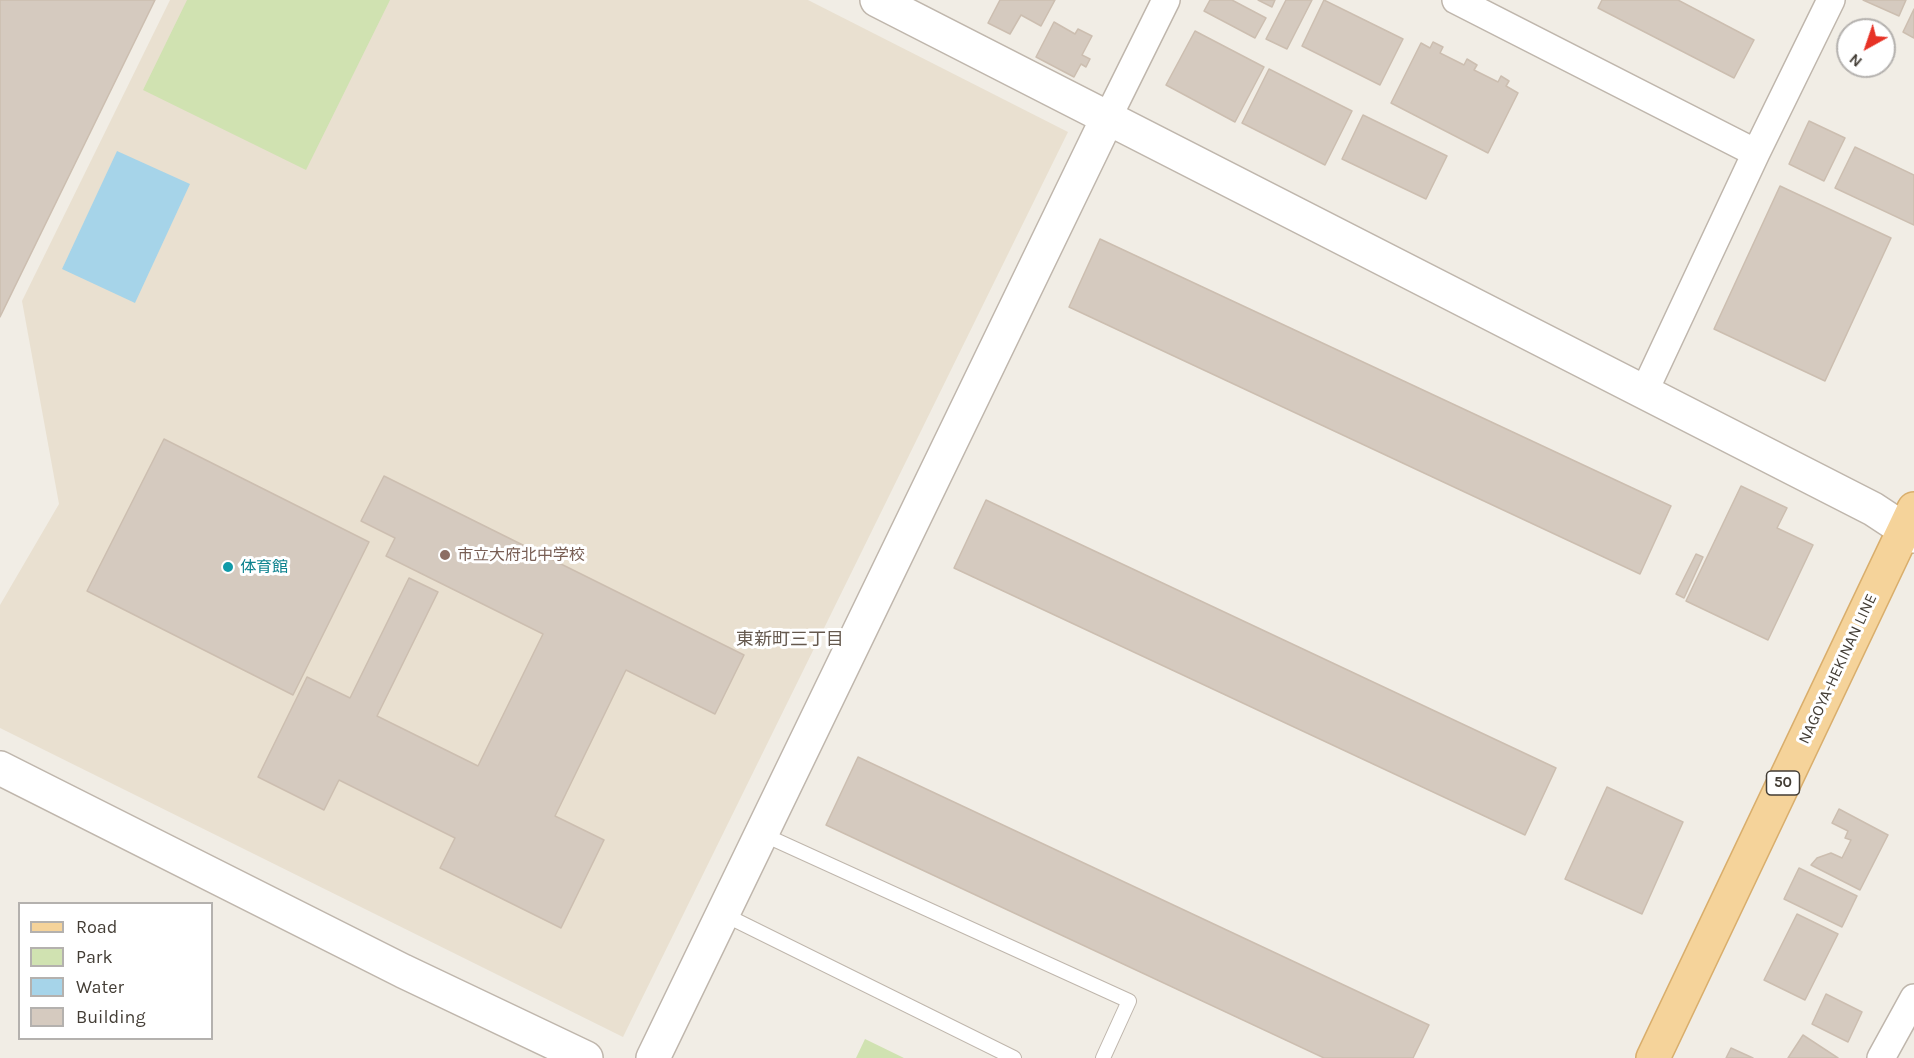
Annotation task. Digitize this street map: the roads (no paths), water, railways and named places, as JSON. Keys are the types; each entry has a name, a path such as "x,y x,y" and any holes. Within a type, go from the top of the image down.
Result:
{"main road":[{"name":"NAGOYA-HEKINAN LINE","path":"1653,1058 1911,525"}],"street":[{"path":"877,0 1873,509 1911,525"},
{"path":"653,1058 760,833 1166,0"},
{"path":"1456,0 1756,153"},
{"path":"1644,392 1756,153 1831,0"},
{"path":"0,768 403,971 586,1058"},
{"path":"1881,1058 1914,998"}],"lane":[{"path":"760,833 1129,1001 1103,1058"},
{"path":"722,913 1014,1058"}],"water":[{"path":"117,151 190,184 135,303 62,269"}],"place":[{"name":"市立大府北中学校","path":"445,555"},
{"name":"体育館","path":"228,567"}],"district":[{"name":"東新町三丁目","path":"790,640"}]}
